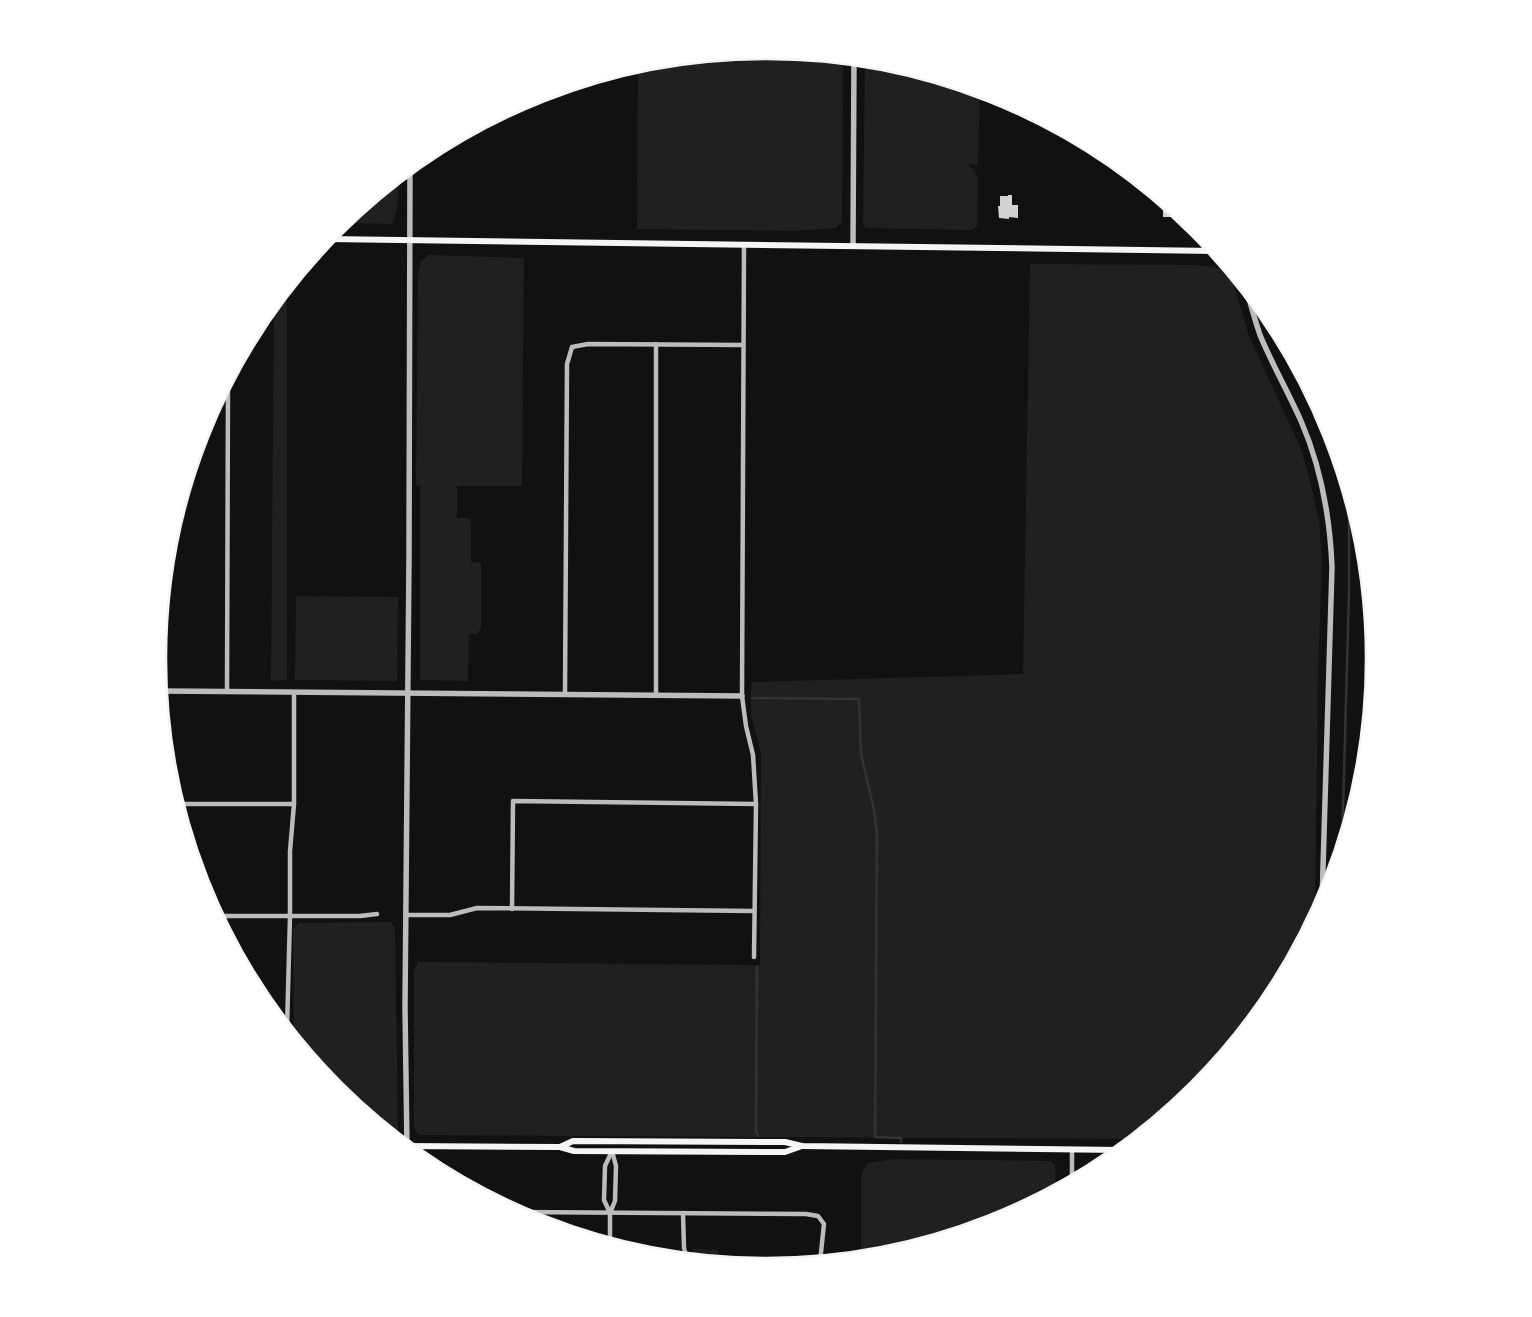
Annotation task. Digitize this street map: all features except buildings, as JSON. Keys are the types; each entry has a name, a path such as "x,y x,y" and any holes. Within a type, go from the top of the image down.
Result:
{"main road":[{"path":"337,239 1206,251"},
{"path":"560,1147 573,1141 694,1141 785,1142 802,1146 1109,1150"},
{"path":"612,1151 621,1145 684,1145 694,1141"},
{"path":"419,1147 560,1147 574,1151 785,1152 802,1146"}],"street":[{"path":"853,246 854,66"},
{"path":"406,1138 410,177"},
{"path":"744,245 742,696 746,726 754,755 756,804 753,911 754,957"},
{"path":"1253,309 1262,337 1302,423 1314,456 1331,535 1332,567 1323,881"},
{"path":"566,694 566,364 572,347 588,344 743,346"},
{"path":"656,344 656,695"},
{"path":"227,691 228,393"},
{"path":"168,691 742,696"},
{"path":"286,1019 290,851 294,804 294,692"},
{"path":"512,909 513,802 756,804"},
{"path":"185,804 294,804"},
{"path":"407,915 444,916 477,908 753,911"},
{"path":"224,916 360,916 377,914"},
{"path":"1072,1149 1072,1174"},
{"path":"610,1213 604,1200 605,1166 612,1151"},
{"path":"610,1238 610,1213 616,1193 616,1166 612,1151"},
{"path":"534,1212 806,1214 818,1216 824,1224 821,1255"},
{"path":"683,1213 685,1253"}],"shaded area":[{"path":"727,60 805,60 843,64 842,222 836,228 794,231 637,229 638,73 688,64"},
{"path":"865,67 921,79 980,98 978,163 977,165 969,163 978,177 977,226 972,230 866,228 863,225"},
{"path":"398,186 397,207 392,224 354,223"},
{"path":"429,255 524,258 522,486 457,486 457,518 468,518 471,522 471,562 481,563 481,628 477,634 469,634 468,681 420,680 420,486 416,485 418,275 421,261"},
{"path":"1030,264 1197,265 1216,267 1224,271 1233,282 1249,336 1299,444 1308,472 1319,521 1322,556 1318,675 1315,899 1304,924 1265,992 1217,1054 1190,1083 1124,1139 420,1135 414,1129 414,972 418,962 760,964 761,754 751,714 751,682 1023,674"},
{"path":"287,297 287,680 271,681 274,315"},
{"path":"296,596 398,597 397,681 295,680"},
{"path":"390,922 395,927 398,1131 342,1083 294,1029 293,929 299,923"},
{"path":"893,1159 1051,1161 1055,1165 1056,1183 996,1213 959,1226 921,1238 861,1250 861,1176 867,1163"},
{"path":"692,1249 718,1250 718,1256 694,1254"}],"waterway":[{"path":"1343,822 1349,592 1349,520"},
{"path":"752,698 859,699 861,754 874,810 877,833 875,1137 901,1138 901,1142"},
{"path":"757,967 756,1131 758,1136"}]}
